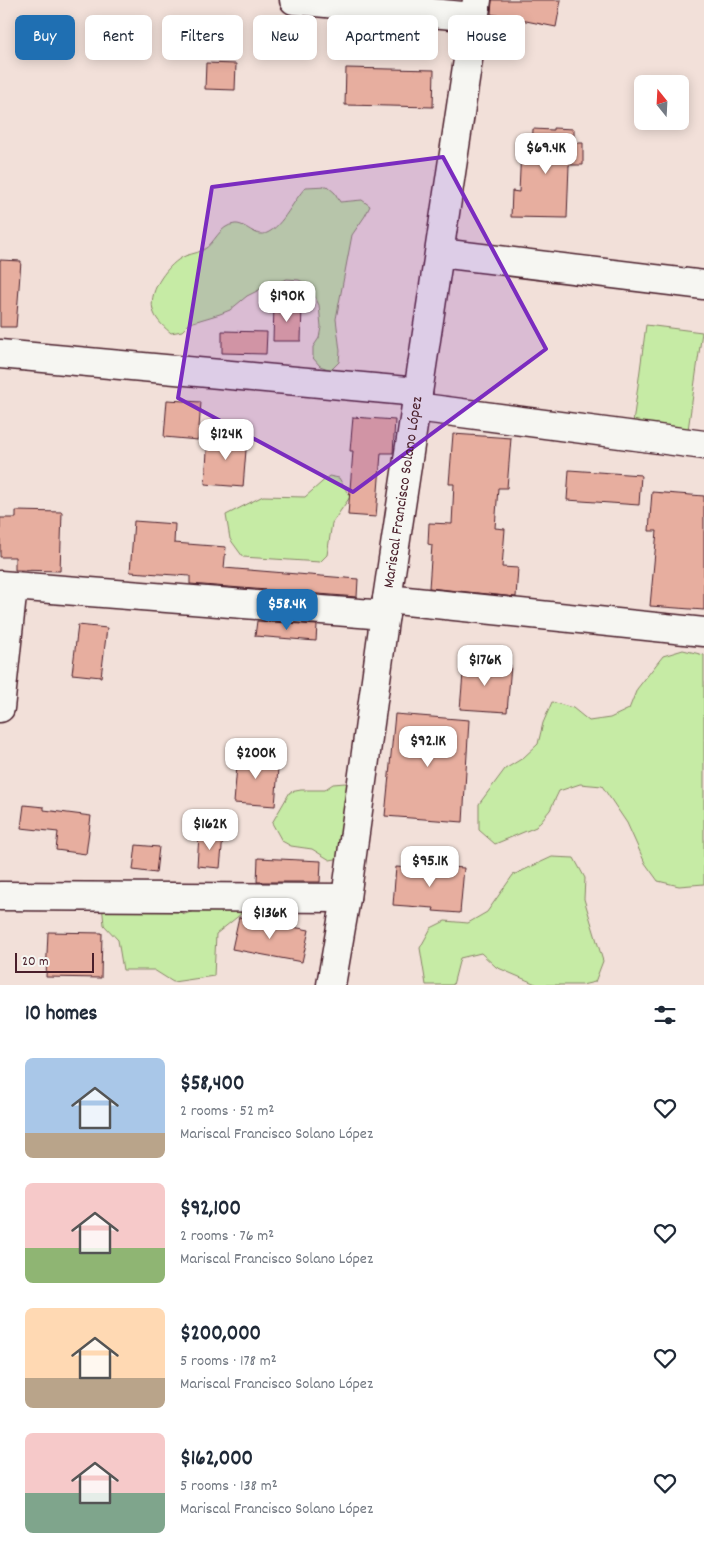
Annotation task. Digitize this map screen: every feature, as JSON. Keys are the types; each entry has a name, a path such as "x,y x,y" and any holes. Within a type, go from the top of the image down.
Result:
{"street":[{"path":"294,0 476,8"},
{"name":"Mariscal Francisco Solano López","path":"331,985 346,898 386,607 476,8"},
{"path":"440,253 704,285"},
{"path":"0,354 417,400 704,445"},
{"path":"0,708 6,586 386,607 704,632"},
{"path":"0,896 346,898"}],"highlighted area":[{"path":"443,157 546,349 353,492 178,398 212,187"}],"green space":[{"path":"327,186 335,193 340,202 362,200 370,206 352,235 336,319 340,351 339,362 331,370 320,366 313,358 313,347 319,338 321,327 319,305 309,285 299,280 287,279 267,286 247,296 230,310 190,323 182,331 171,333 159,322 152,306 155,290 164,274 175,262 207,247 221,231 230,225 239,224 258,234 273,230 306,187"},
{"path":"646,325 702,332 688,430 633,423"},
{"path":"329,476 339,478 350,497 332,523 327,555 320,562 243,557 230,539 226,515 263,496 305,497"},
{"path":"683,650 704,655 704,884 679,886 658,881 645,863 627,823 602,786 580,784 559,791 550,810 536,827 495,844 479,830 479,804 505,769 523,758 538,744 543,723 552,702 573,708 589,721 610,718 629,709 637,689 663,656"},
{"path":"345,783 355,787 341,858 330,860 312,849 291,846 282,841 272,823 290,792 324,790 333,784"},
{"path":"552,857 574,858 585,878 584,899 603,961 595,982 582,985 538,985 496,967 481,953 460,958 453,985 426,985 420,948 431,928 445,921 468,923 487,912 513,875"},
{"path":"132,896 185,914 226,901 237,904 241,914 216,934 214,976 173,982 154,970 123,970 118,940 104,925 102,904"}],"building":[{"path":"492,0 561,0 556,27 525,21 525,15 491,14"},
{"path":"206,63 236,64 235,90 205,89"},
{"path":"346,68 434,70 433,107 345,105"},
{"path":"553,128 574,129 574,143 583,143 583,165 569,165 567,218 511,217 512,191 519,192 521,149 532,150 533,129 553,130"},
{"path":"0,260 21,261 16,327 0,327"},
{"path":"274,304 302,305 301,341 273,341"},
{"path":"222,331 267,332 266,354 222,353"},
{"path":"167,400 201,402 198,440 164,437"},
{"path":"353,417 395,420 393,453 381,453 376,517 348,515 353,451 350,451"},
{"path":"453,434 511,438 507,488 498,488 495,528 505,529 502,567 518,568 516,597 429,588 432,545 428,544 429,523 452,524 454,484 449,484"},
{"path":"208,435 247,438 243,487 205,484"},
{"path":"569,470 641,475 639,505 567,500"},
{"path":"652,492 704,496 704,610 650,606 657,531 649,531"},
{"path":"16,511 62,512 60,571 15,570 15,557 0,557 0,518 16,518"},
{"path":"134,521 175,524 174,543 226,547 224,568 358,579 357,597 190,584 190,576 130,572"},
{"path":"257,621 317,625 316,641 255,636"},
{"path":"78,625 107,628 101,677 72,674"},
{"path":"464,662 511,665 507,712 460,709"},
{"path":"395,714 469,720 463,822 385,816"},
{"path":"238,753 279,756 275,806 234,803"},
{"path":"24,805 44,807 44,810 91,816 86,854 56,850 58,832 21,828"},
{"path":"199,835 223,837 220,868 197,866"},
{"path":"136,845 159,847 156,873 133,870"},
{"path":"258,858 321,861 320,882 257,882"},
{"path":"437,866 464,868 460,913 433,911 434,908 393,905 396,867 437,870"},
{"path":"239,917 309,930 302,962 232,949"},
{"path":"48,932 102,933 101,978 46,977"}]}
